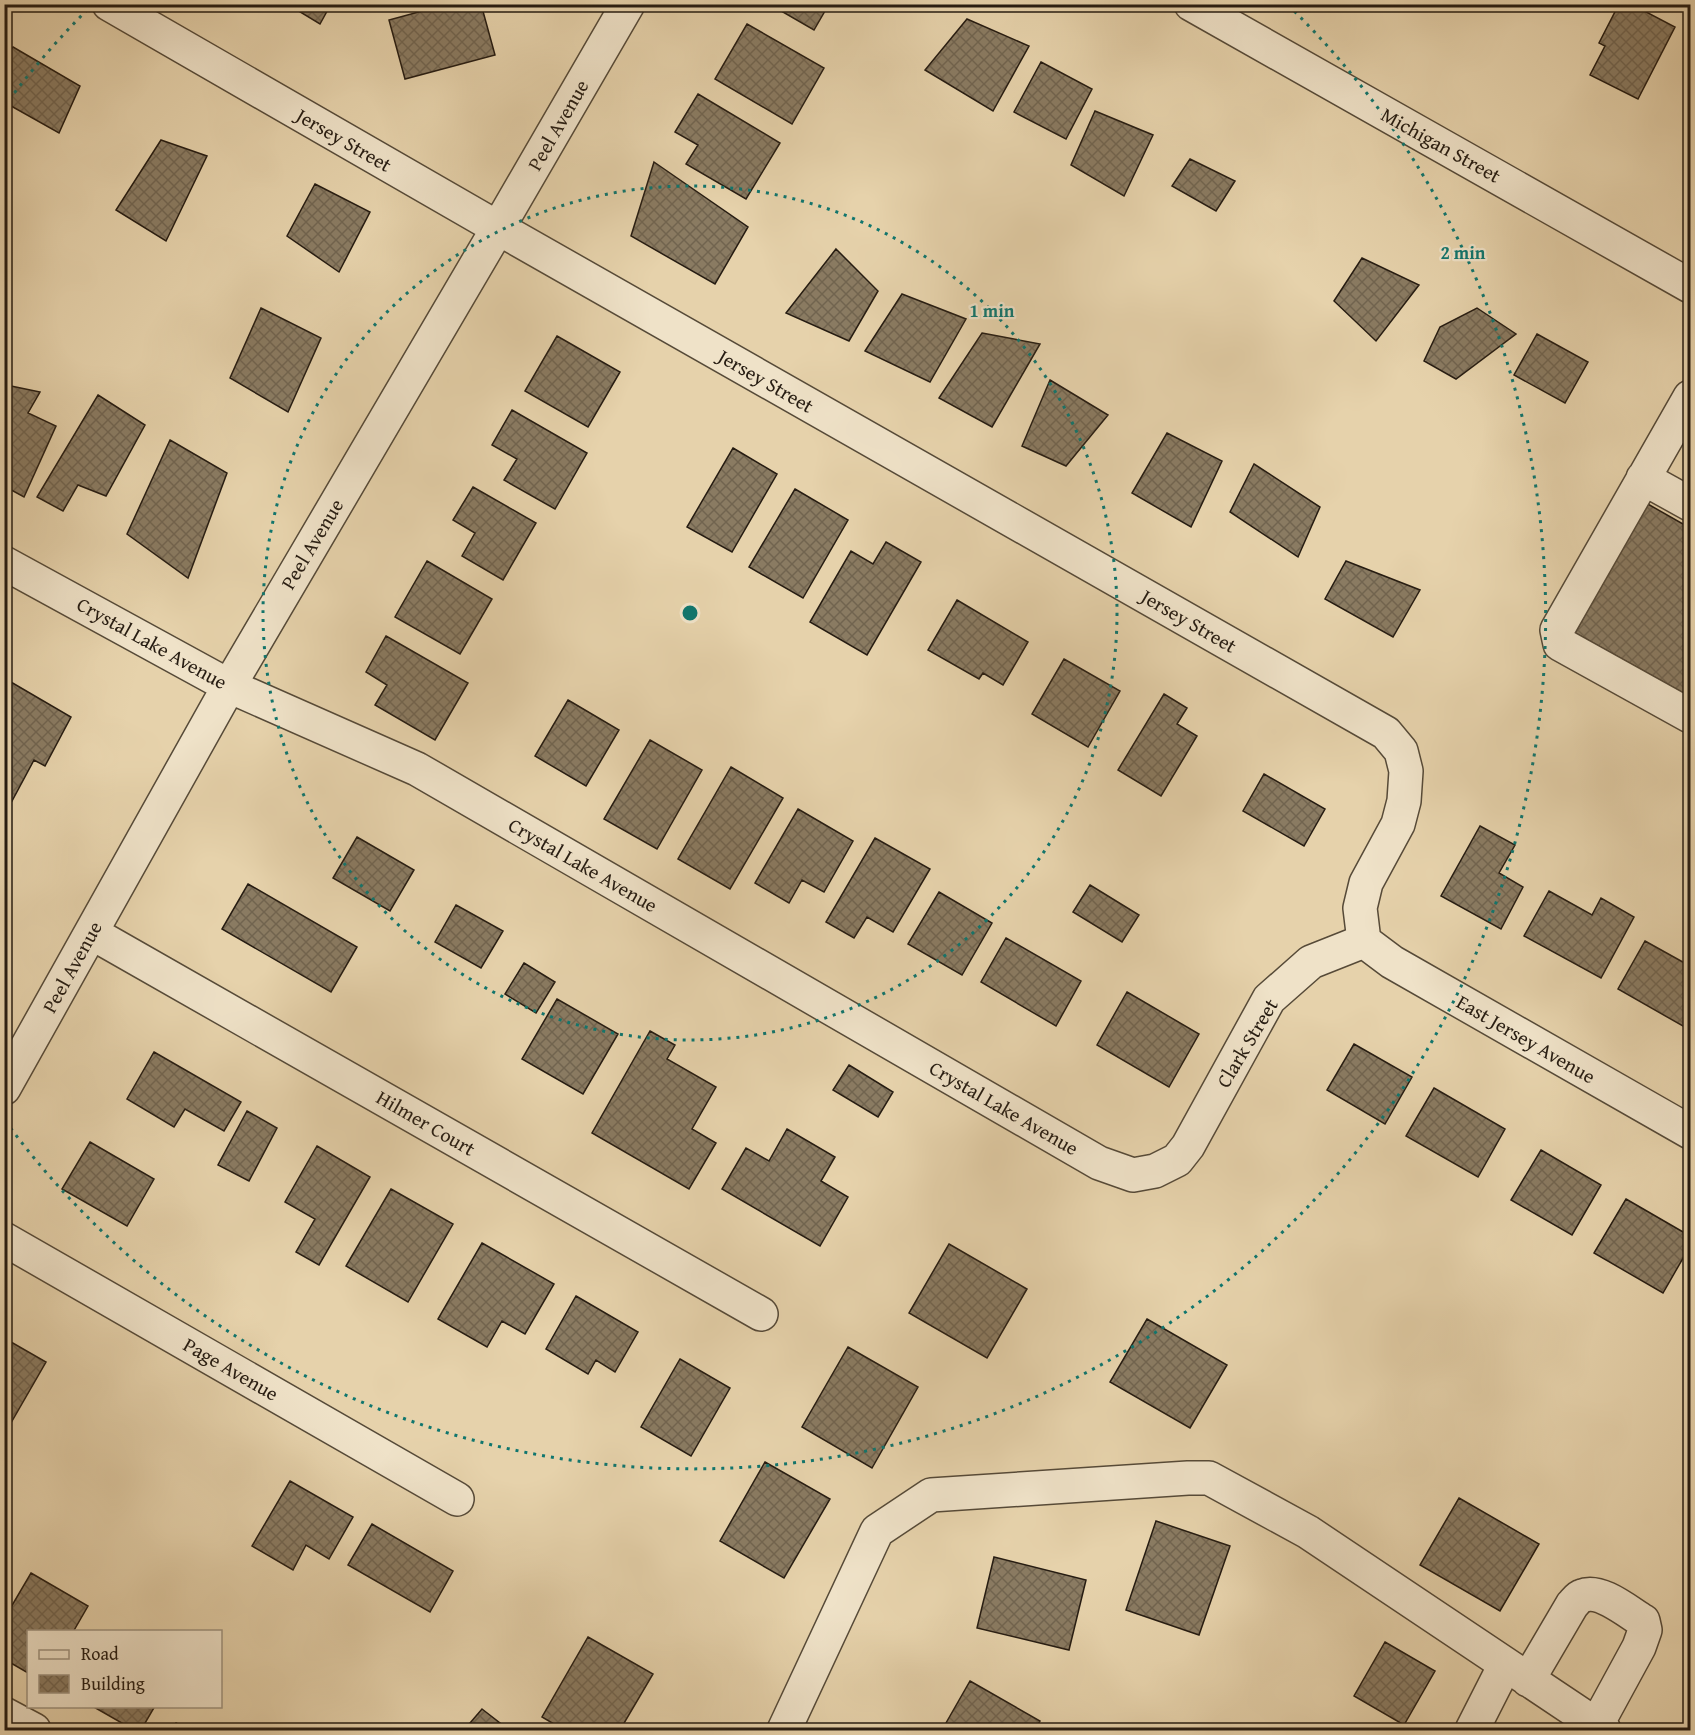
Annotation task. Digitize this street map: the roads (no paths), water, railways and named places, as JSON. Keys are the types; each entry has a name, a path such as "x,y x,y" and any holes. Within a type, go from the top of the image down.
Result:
{"street":[{"name":"Jersey Street","path":"109,4 1386,733 1401,751 1406,771 1404,801 1398,824 1366,883 1360,908 1364,941"},
{"name":"Peel Avenue","path":"4,1088 229,686 628,4"},
{"name":"Michigan Street","path":"1191,4 1690,286"},
{"path":"1690,397 1557,630 1560,644 1690,716"},
{"path":"1643,478 1690,504"},
{"name":"Crystal Lake Avenue","path":"4,563 229,686 417,769 1099,1163 1133,1175 1155,1171"},
{"name":"Hilmer Court","path":"92,933 761,1314"},
{"name":"Clark Street","path":"1155,1171 1177,1160 1188,1146 1269,999 1311,962 1364,941"},
{"name":"East Jersey Avenue","path":"1364,941 1392,962 1690,1132"},
{"name":"Page Avenue","path":"4,1239 457,1499"},
{"path":"784,1731 877,1531 931,1495 1188,1478 1209,1478 1308,1532 1516,1672 1600,1728 1646,1630 1643,1621 1602,1596 1589,1594 1580,1596 1516,1672 1472,1731"},
{"path":"4,1714 34,1731"}]}
